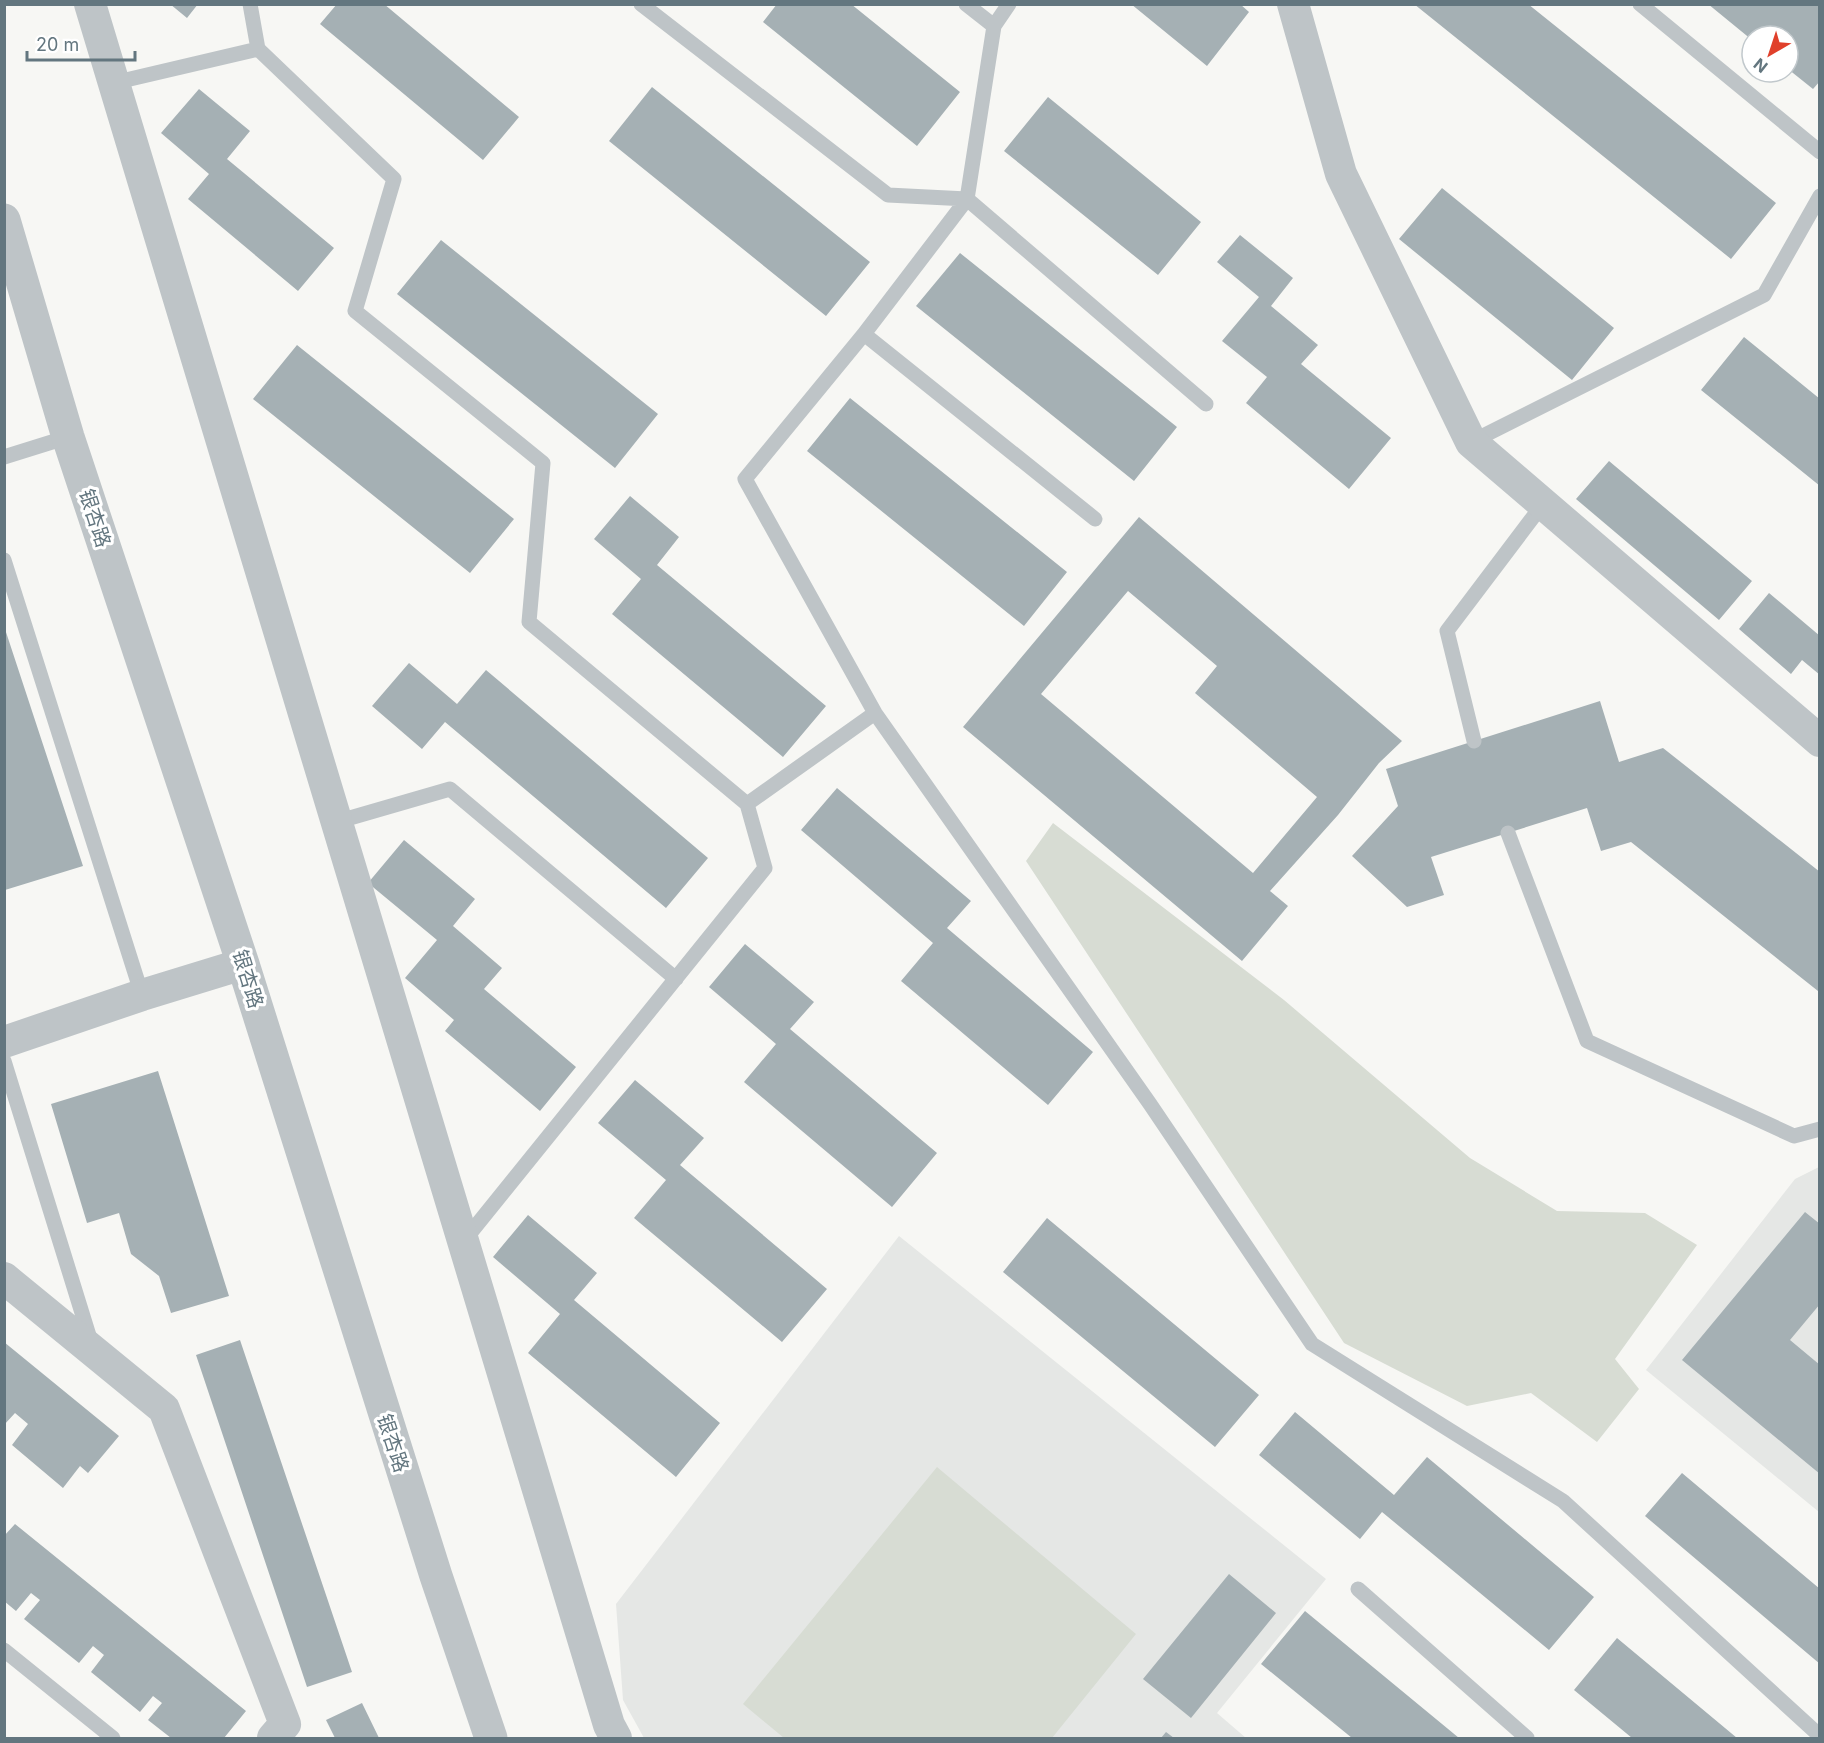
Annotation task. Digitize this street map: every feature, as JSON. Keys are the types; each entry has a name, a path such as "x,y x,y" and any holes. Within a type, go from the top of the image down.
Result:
{"street":[{"path":"90,4 609,1725 616,1738"},
{"path":"1293,4 1341,174 1471,442 1820,741"},
{"name":"银杏路","path":"4,220 68,437 243,964 435,1576 491,1738"},
{"path":"4,1042 142,995 243,964"},
{"path":"4,1278 165,1409 284,1734"}],"lane":[{"path":"250,4 258,48 394,178 355,311 543,463 529,622 747,804 765,868 463,1242"},
{"path":"641,4 888,195 968,199 1206,404"},
{"path":"966,4 994,26"},
{"path":"1009,4 994,26 968,199 864,334 745,478 874,713 1150,1104 1311,1344 1563,1501 1820,1736"},
{"path":"1640,4 1820,152"},
{"path":"113,82 258,48"},
{"path":"1471,442 1764,295 1820,196"},
{"path":"864,334 1095,519"},
{"path":"4,457 68,437"},
{"path":"1474,741 1447,631 1543,504"},
{"path":"4,560 142,995"},
{"path":"747,804 874,713"},
{"path":"336,822 450,789 676,979"},
{"path":"1508,833 1587,1041 1794,1136 1820,1130"},
{"path":"4,1061 94,1351"},
{"path":"1358,1589 1527,1738"},
{"path":"4,1650 113,1738"}],"shaded area":[{"path":"1053,823 1284,1000 1470,1158 1557,1211 1645,1213 1697,1245 1615,1359 1639,1389 1597,1442 1531,1393 1467,1406 1344,1343 1026,861"},
{"path":"1819,1167 1819,1512 1646,1370 1795,1179"},
{"path":"899,1236 1326,1579 1217,1713 1246,1738 644,1738 623,1700 616,1604"},
{"path":"937,1467 1136,1634 1052,1738 784,1738 743,1704"}],"building":[{"path":"170,4 198,4 187,18"},
{"path":"337,4 384,4 519,117 483,160 320,24"},
{"path":"777,4 851,4 960,92 917,146 763,22"},
{"path":"1131,4 1240,4 1249,12 1207,66"},
{"path":"1414,4 1528,4 1776,203 1731,259"},
{"path":"1708,4 1820,4 1820,81 1813,89 1800,79 1800,24 1740,24 1740,30"},
{"path":"652,87 870,262 826,316 609,141"},
{"path":"199,89 250,131 227,159 334,248 298,291 188,199 209,174 161,133"},
{"path":"1048,97 1201,222 1158,275 1004,151"},
{"path":"1442,188 1614,328 1572,380 1399,239"},
{"path":"1240,235 1293,278 1271,306 1318,345 1301,364 1391,438 1349,489 1246,403 1267,377 1222,341 1259,297 1217,262"},
{"path":"441,240 658,414 615,468 397,294"},
{"path":"960,253 1177,427 1134,481 916,306"},
{"path":"1744,337 1820,399 1820,486 1701,390"},
{"path":"297,345 514,519 470,573 253,399"},
{"path":"850,398 1067,572 1024,626 807,451"},
{"path":"1609,461 1752,581 1719,620 1576,499"},
{"path":"630,496 679,537 657,565 826,706 783,757 612,614 641,579 594,539"},
{"path":"1139,517 1402,741 1379,763 1338,815 1270,891 1288,906 1242,961 963,727","holes":["1128,591 1217,666 1195,693 1317,797 1253,873 1041,694"]},
{"path":"1769,593 1820,636 1820,675 1802,660 1791,674 1739,629"},
{"path":"4,626 83,866 5,890 4,888"},
{"path":"409,663 457,704 486,670 708,858 666,908 445,722 422,749 372,706"},
{"path":"1600,701 1619,762 1663,748 1820,872 1818,991 1631,842 1601,851 1587,808 1431,857 1444,895 1407,907 1352,856 1398,806 1386,769"},
{"path":"837,788 971,901 947,928 1093,1052 1048,1105 901,981 933,943 801,830"},
{"path":"404,840 475,899 453,926 502,968 484,989 576,1067 540,1111 445,1031 454,1020 405,978 437,940 368,883"},
{"path":"745,944 814,1002 790,1029 937,1153 892,1207 744,1082 776,1044 709,987"},
{"path":"158,1071 229,1296 171,1313 159,1276 131,1254 119,1213 87,1223 51,1104"},
{"path":"635,1080 704,1138 680,1165 827,1289 782,1342 634,1218 666,1180 598,1123"},
{"path":"1805,1212 1820,1224 1820,1304 1790,1340 1820,1365 1820,1474 1682,1360"},
{"path":"528,1215 597,1273 574,1300 720,1423 676,1477 528,1353 560,1314 493,1257"},
{"path":"1047,1218 1259,1395 1215,1447 1003,1272"},
{"path":"240,1340 352,1672 307,1687 196,1355"},
{"path":"4,1342 119,1436 88,1473 80,1466 63,1488 12,1445 28,1424 15,1413 4,1425"},
{"path":"1295,1412 1394,1495 1427,1457 1594,1597 1549,1650 1382,1512 1360,1539 1259,1455"},
{"path":"1682,1473 1820,1589 1820,1664 1645,1516"},
{"path":"15,1524 246,1711 224,1738 171,1738 148,1720 162,1703 153,1696 140,1712 91,1672 104,1655 93,1646 79,1663 24,1619 40,1600 31,1593 16,1611 4,1601 4,1536"},
{"path":"1229,1574 1276,1613 1191,1718 1143,1679"},
{"path":"1305,1611 1459,1738 1352,1738 1261,1664"},
{"path":"1617,1638 1737,1738 1632,1738 1574,1690"},
{"path":"362,1703 379,1738 335,1738 326,1720"},
{"path":"1166,1732 1174,1738 1161,1738"}]}
